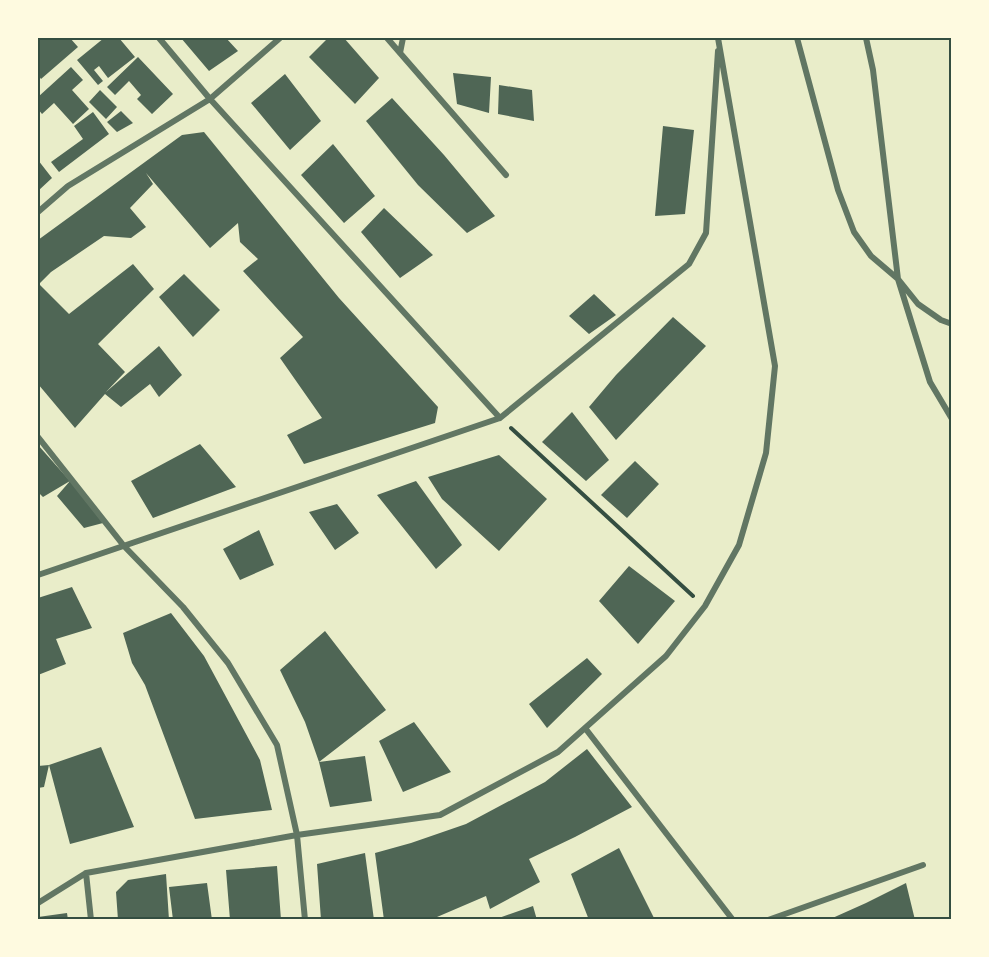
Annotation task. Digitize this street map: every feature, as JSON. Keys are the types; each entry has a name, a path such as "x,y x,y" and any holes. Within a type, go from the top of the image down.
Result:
{"street":[{"path":"159,38 210,99 500,418"},
{"path":"38,212 68,186 210,99 280,38"},
{"path":"387,38 506,175"},
{"path":"400,53 403,38"},
{"path":"797,38 838,190 854,232 871,256 898,279 918,304 951,324"},
{"path":"866,38 873,70 898,279 930,382 951,419"},
{"path":"38,576 500,418 689,264 706,233 719,40"},
{"path":"38,903 86,873 297,835 440,815 558,752 666,656 705,606 739,545 766,453 775,366 719,40"},
{"path":"38,437 124,546 183,607 228,663 277,746 297,835 305,920"},
{"path":"585,728 733,920"},
{"path":"768,920 923,865"},
{"path":"86,873 91,920"}],"path":[{"path":"500,418 705,606"}],"building":[{"path":"42,38 70,38 78,47 41,79 38,75 38,41"},
{"path":"104,38 119,38 135,57 108,78 99,66 94,70 103,81 98,85 77,60"},
{"path":"181,38 226,38 238,51 209,71"},
{"path":"328,38 344,38 379,78 355,104 309,57"},
{"path":"138,57 173,94 152,114 137,99 141,95 129,81 115,95 107,87"},
{"path":"71,67 83,80 72,90 89,109 73,124 54,103 42,114 38,109 38,97"},
{"path":"453,73 491,77 489,113 457,104"},
{"path":"285,74 321,121 290,150 251,103"},
{"path":"499,85 532,90 534,121 498,114"},
{"path":"100,90 117,107 106,119 89,102"},
{"path":"392,98 495,216 467,233 418,185 366,121"},
{"path":"121,111 133,123 117,132 107,122"},
{"path":"93,112 109,134 59,172 51,162 83,139 74,126"},
{"path":"663,126 694,130 685,214 655,216"},
{"path":"204,132 339,298 438,407 435,423 304,464 287,435 322,418 280,358 303,337 243,271 258,259 240,242 238,223 210,248 146,173 153,184 130,208 146,227 131,238 104,236 51,272 39,284 69,314 133,264 154,289 98,344 125,372 106,392 159,346 182,375 159,397 150,384 121,407 105,394 75,428 38,384 38,240 182,135"},
{"path":"333,144 375,196 344,223 301,175"},
{"path":"38,160 52,178 38,191"},
{"path":"384,208 433,255 400,278 361,232"},
{"path":"184,274 220,310 193,337 159,297"},
{"path":"594,294 616,315 589,334 569,316"},
{"path":"673,317 706,346 616,440 589,407 616,375"},
{"path":"572,412 609,460 586,481 542,442"},
{"path":"200,444 236,487 153,518 131,481"},
{"path":"38,445 70,481 43,497 38,492"},
{"path":"499,455 547,499 499,551 442,499 428,477"},
{"path":"635,461 659,484 627,518 601,495"},
{"path":"70,481 103,523 84,528 57,496"},
{"path":"416,481 462,545 436,569 377,495"},
{"path":"337,504 359,533 335,550 309,512"},
{"path":"259,530 274,565 240,580 223,549"},
{"path":"629,566 675,601 638,644 599,601"},
{"path":"72,587 92,628 56,639 66,664 38,675 38,598"},
{"path":"171,613 204,656 260,760 272,810 195,819 145,685 132,663 123,633"},
{"path":"325,631 386,710 319,762 305,722 280,670"},
{"path":"587,658 602,674 547,728 529,704"},
{"path":"414,722 451,772 403,792 379,741"},
{"path":"101,747 134,827 70,844 49,765"},
{"path":"587,749 632,807 529,859 540,882 490,909 486,896 430,920 384,920 375,853 466,824 545,782"},
{"path":"365,756 372,801 330,807 319,762"},
{"path":"49,765 44,787 38,788 38,766"},
{"path":"619,848 655,920 589,920 571,874"},
{"path":"365,853 374,920 321,920 317,864"},
{"path":"277,866 281,920 230,920 226,870"},
{"path":"166,874 169,920 118,920 116,892 128,880"},
{"path":"207,883 212,920 173,920 169,887"},
{"path":"906,883 915,920 828,920 866,903"},
{"path":"533,906 537,920 496,920 496,919"},
{"path":"67,913 68,920 38,920 38,917"}]}
